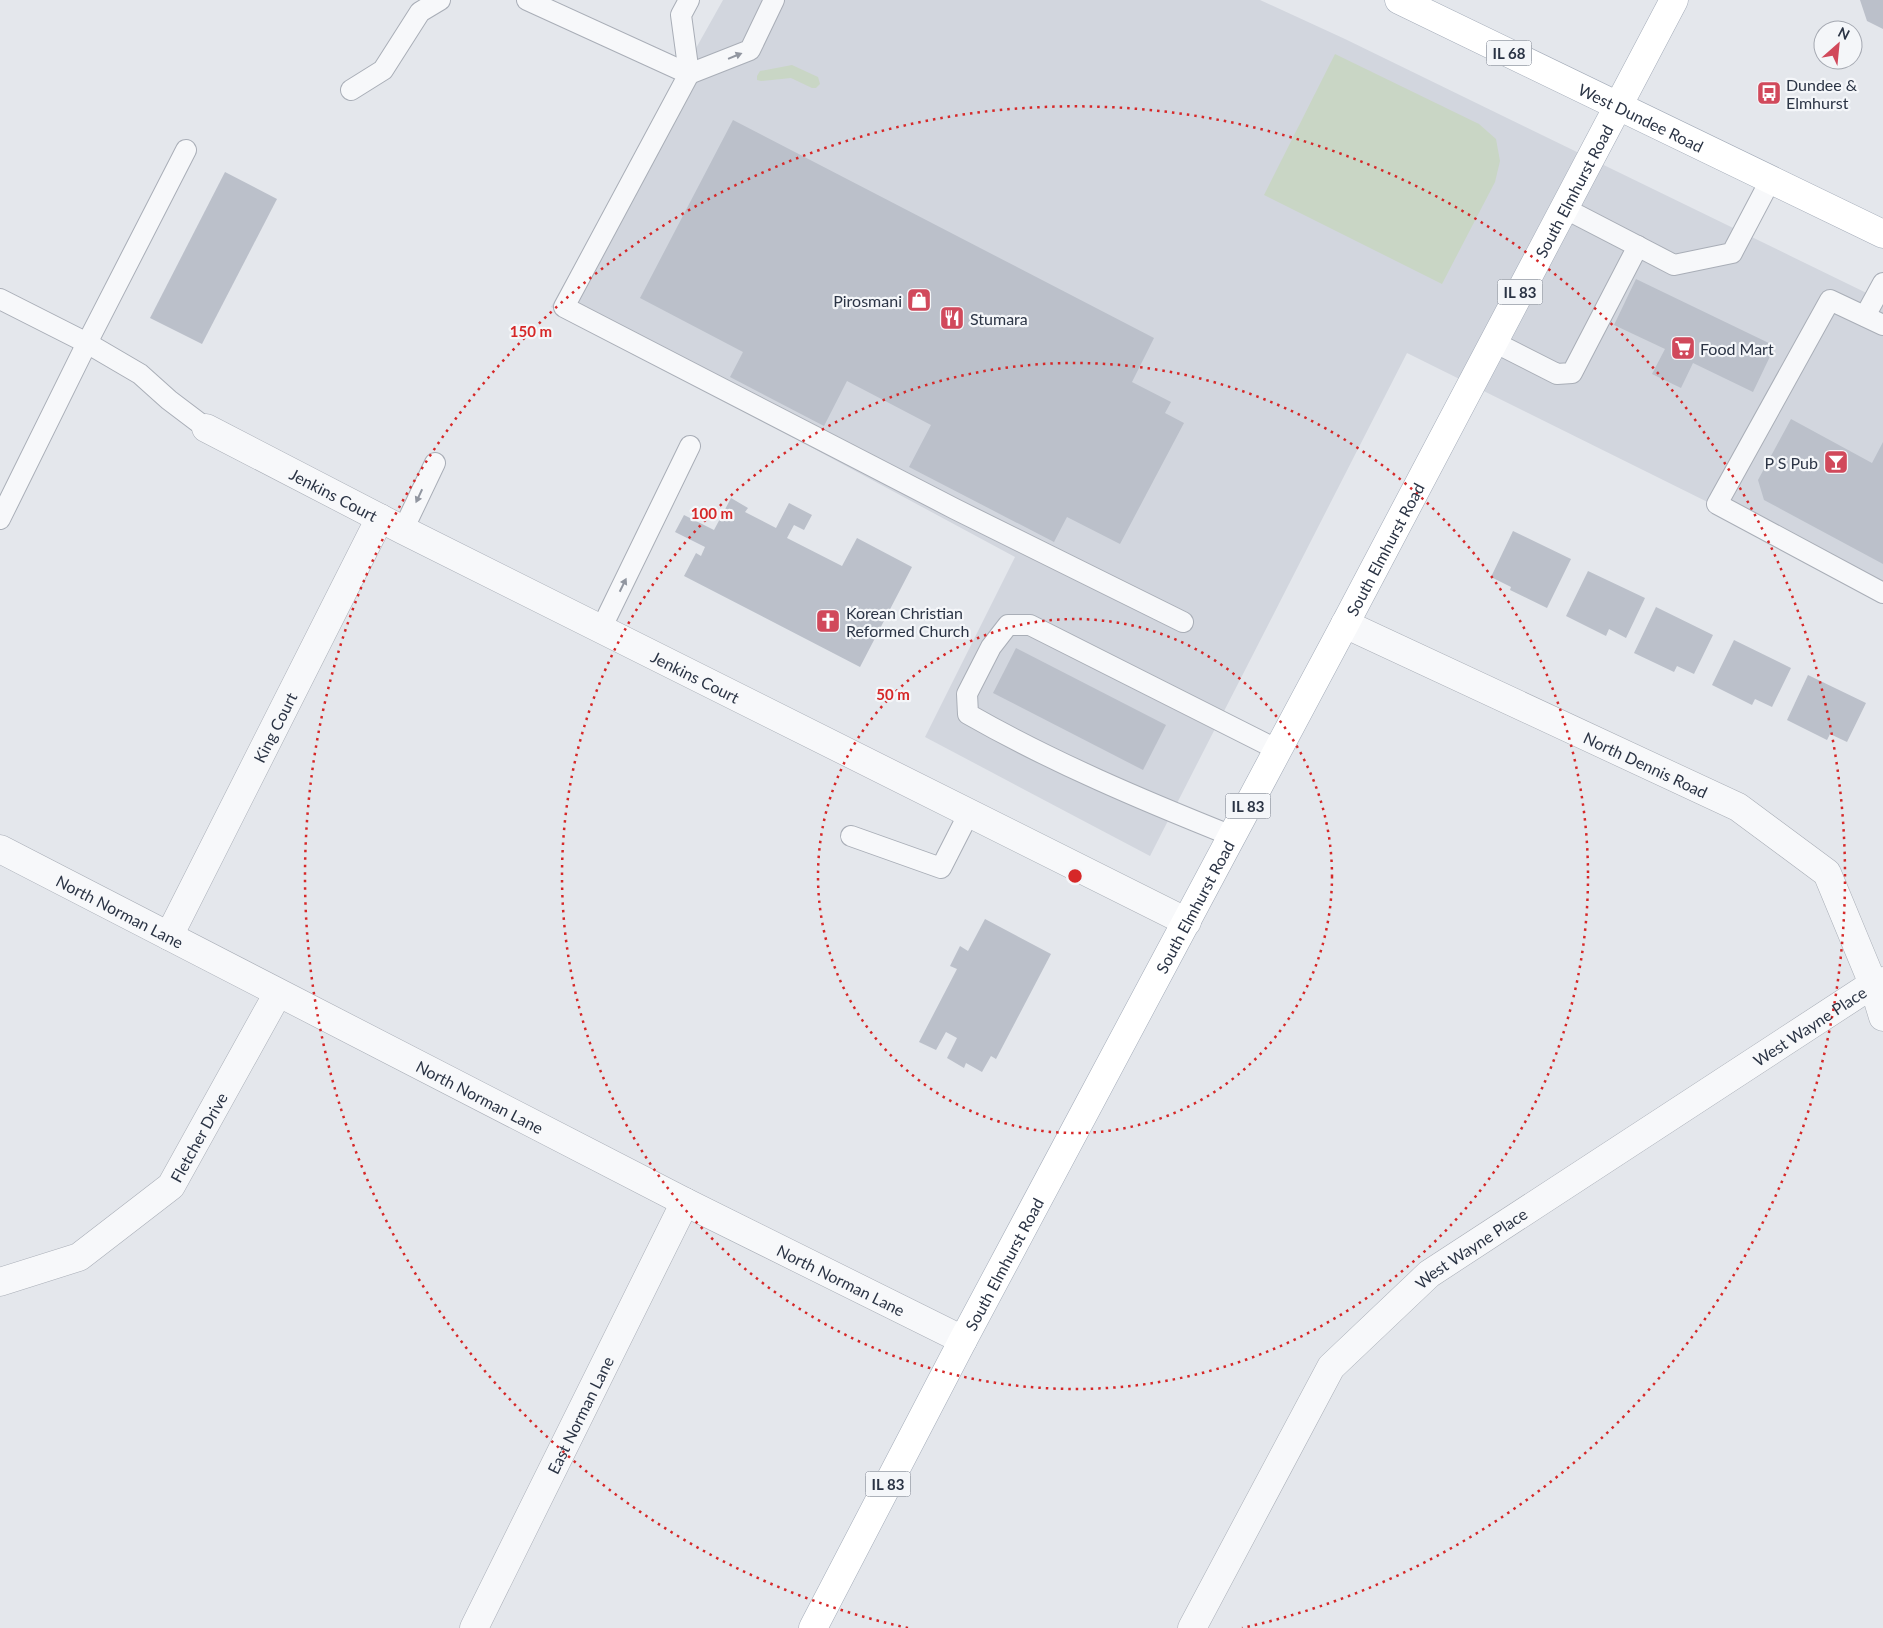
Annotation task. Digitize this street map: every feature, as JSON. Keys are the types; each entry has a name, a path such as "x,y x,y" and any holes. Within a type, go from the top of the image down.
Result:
{"main road":[{"name":"West Dundee Road","path":"1399,0 1883,234"},
{"name":"IL 83","path":"1618,105 1674,0"},
{"name":"South Elmhurst Road","path":"813,1628 963,1340 1345,624 1618,105"}],"street":[{"name":"Jenkins Court","path":"206,428 391,524 1186,922"},
{"name":"King Court","path":"169,936 391,524"},
{"name":"North Dennis Road","path":"1345,624 1738,807 1827,873 1878,982 1883,1017"},
{"name":"North Norman Lane","path":"0,849 685,1202 963,1340"},
{"name":"West Wayne Place","path":"1192,1628 1331,1367 1422,1281 1437,1269 1878,982"},
{"name":"Fletcher Drive","path":"0,1282 79,1257 171,1186 278,993"},
{"name":"East Norman Lane","path":"474,1628 685,1202"}],"lane":[{"path":"351,90 383,70 420,12 440,0"},
{"path":"526,0 690,74 750,50 774,0"},
{"path":"688,0 681,15 690,74 564,307 956,509 1184,622"},
{"path":"0,519 87,343 186,150"},
{"path":"1564,208 1674,265 1732,253 1771,179"},
{"path":"1494,342 1558,374 1572,373 1638,246"},
{"path":"1883,283 1874,320 1830,300 1717,504 1883,593"},
{"path":"0,299 87,343 140,374 169,400 206,428"},
{"path":"601,629 690,446"},
{"path":"391,524 435,463"},
{"path":"1232,836 1146,802 1016,742 968,714 967,694 991,647 1008,626 1030,624 1278,750"},
{"path":"851,836 941,868 969,813"}],"shaded area":[{"path":"723,0 1260,0 1345,39 1883,301 1883,589 1407,353 1150,856 925,737 1015,557 551,307"}],"green space":[{"path":"1335,54 1479,124 1496,139 1500,161 1495,182 1442,284 1264,195"},
{"path":"792,65 818,77 820,84 816,88 812,88 791,78 757,80 760,71"}],"building":[{"path":"1860,0 1883,0 1883,29 1867,21"},
{"path":"733,120 1154,338 1132,382 1171,402 1165,413 1184,423 1120,544 1067,517 1054,542 909,467 931,425 847,381 824,426 730,377 743,352 640,298"},
{"path":"225,172 277,199 202,344 150,318"},
{"path":"1636,279 1775,346 1753,392 1693,363 1681,388 1652,374 1665,349 1614,325"},
{"path":"1791,419 1872,463 1883,442 1883,564 1764,500 1758,480"},
{"name":"Korean Christian Reformed Church","path":"731,498 748,508 745,512 776,528 789,503 812,515 804,530 794,525 787,538 842,566 857,538 912,567 860,667 684,576 696,553 701,556 705,547 675,532 684,515 714,530"},
{"path":"1513,531 1571,559 1547,608 1510,590 1511,587 1491,577"},
{"path":"1588,571 1645,598 1626,638 1609,629 1606,636 1566,616"},
{"path":"1656,607 1713,635 1694,674 1677,666 1674,672 1634,653"},
{"path":"1734,640 1791,668 1772,707 1755,699 1752,705 1712,685"},
{"path":"1016,648 1166,725 1143,770 993,693"},
{"path":"1808,675 1866,703 1847,742 1830,734 1827,740 1787,720"},
{"path":"985,919 1051,954 996,1059 991,1056 982,1072 966,1063 964,1068 947,1058 957,1038 946,1032 936,1050 919,1042 957,969 950,966 960,946 968,951"}],"place":[{"name":"Dundee & Elmhurst","path":"1769,93"},
{"name":"Pirosmani","path":"919,300"},
{"name":"Stumara","path":"952,318"},
{"name":"Food Mart","path":"1683,348"},
{"name":"P S Pub","path":"1836,462"},
{"name":"Korean Christian Reformed Church","path":"828,621"}]}
